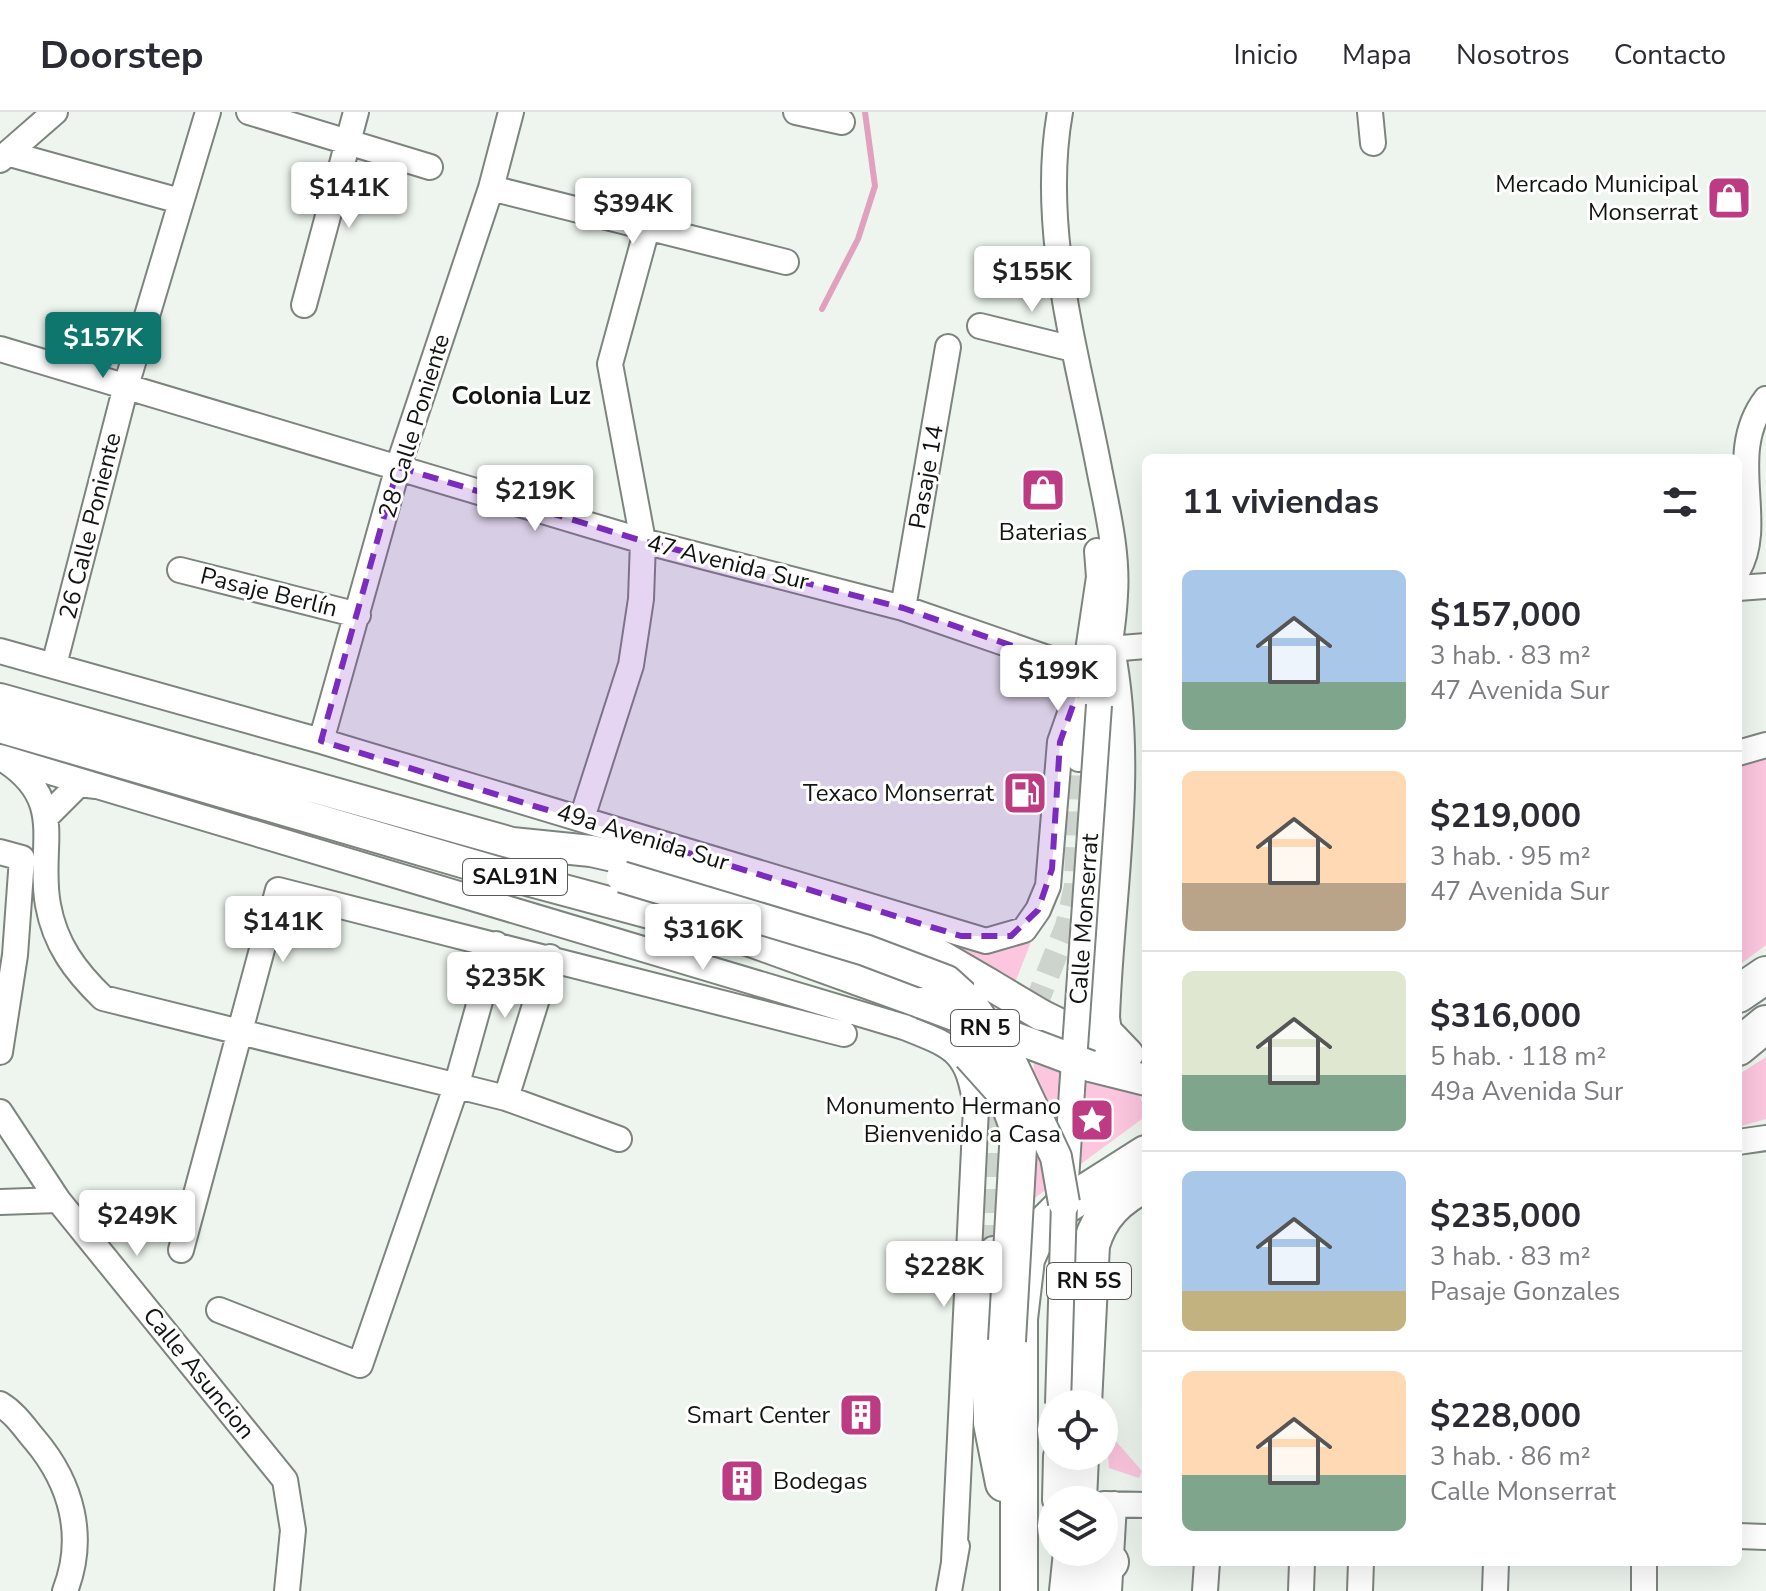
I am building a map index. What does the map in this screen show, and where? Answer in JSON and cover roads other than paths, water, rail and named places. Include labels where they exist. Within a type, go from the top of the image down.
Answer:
[{"type":"highway","points":[[1742,991],[1766,975]]},
{"type":"highway","points":[[1742,1044],[1766,1024]]},
{"type":"highway","points":[[961,1050],[1006,1093],[1019,1130],[1007,1341],[1008,1409],[1020,1467]]},
{"type":"highway","points":[[1019,1584],[1019,1319],[1023,1274],[1030,1245],[1039,1230],[1061,1208],[1142,1177]]},
{"type":"highway","name":"RN 5S","points":[[1084,1390],[1091,1245],[1096,1226],[1109,1208],[1142,1179]]},
{"type":"highway","points":[[992,1286],[992,1423],[1019,1584]]},
{"type":"highway","points":[[1068,1591],[1071,1566]]},
{"type":"highway","points":[[1081,1591],[1092,1574],[1110,1577]]},
{"type":"main road","points":[[1109,649],[1119,697],[1119,828],[1104,1018],[1106,1031],[1137,1056]]},
{"type":"main road","name":"49a Avenida Sur","points":[[0,699],[512,843],[591,851],[879,933],[929,949],[1086,1039],[1137,1056]]},
{"type":"main road","name":"SAL91N","points":[[0,727],[507,875],[739,937],[922,1003]]},
{"type":"main road","points":[[512,843],[865,950],[947,981],[970,1002],[1011,1062],[1056,1157],[1064,1203]]},
{"type":"main road","name":"RN 5","points":[[922,1003],[1048,1052],[1142,1079]]},
{"type":"main road","points":[[1742,1022],[1766,1005]]},
{"type":"street","points":[[5,157],[55,112]]},
{"type":"street","name":"26 Calle Poniente","points":[[54,665],[126,386],[208,112]]},
{"type":"street","points":[[249,112],[430,167]]},
{"type":"street","points":[[304,305],[356,112]]},
{"type":"street","name":"28 Calle Poniente","points":[[321,741],[398,467],[491,188],[511,112]]},
{"type":"street","points":[[796,112],[840,117]]},
{"type":"street","name":"Calle Monserrat","points":[[1058,1390],[1064,1203],[1099,705],[1116,593],[1110,525],[1073,349],[1055,204],[1055,158],[1060,112]]},
{"type":"street","points":[[1370,112],[1373,143]]},
{"type":"street","points":[[5,157],[180,201]]},
{"type":"street","points":[[491,188],[786,262]]},
{"type":"street","points":[[582,818],[631,665],[641,599],[643,541],[610,364],[648,225]]},
{"type":"street","points":[[980,326],[1073,349]]},
{"type":"street","name":"Pasaje 14","points":[[903,608],[948,347]]},
{"type":"street","name":"47 Avenida Sur","points":[[0,349],[643,541],[903,608],[1085,671]]},
{"type":"street","points":[[1742,562],[1751,534],[1747,440],[1752,423],[1766,399]]},
{"type":"street","name":"Calle Monserrat","points":[[1079,759],[1085,671],[1099,577],[1093,513],[1093,437]]},
{"type":"street","name":"Pasaje Berlín","points":[[180,570],[358,615]]},
{"type":"street","points":[[1742,588],[1766,586]]},
{"type":"street","points":[[1109,649],[1142,646]]},
{"type":"street","name":"49a Avenida Sur","points":[[0,651],[321,741],[582,818],[961,936],[986,941],[1024,930],[1032,921],[1048,886],[1060,742],[1085,671]]},
{"type":"street","points":[[1742,752],[1766,745]]},
{"type":"street","points":[[0,757],[904,1027],[961,1050],[976,1108],[954,1562]]},
{"type":"street","points":[[0,757],[40,794],[48,815],[47,903],[60,946],[85,980],[103,998],[506,1098],[619,1139]]},
{"type":"street","points":[[48,815],[79,784],[118,790]]},
{"type":"street","points":[[0,1052],[15,955],[11,855]]},
{"type":"street","points":[[181,1250],[278,890],[844,1034]]},
{"type":"street","points":[[219,1310],[360,1365],[456,1087],[496,944]]},
{"type":"street","points":[[506,1098],[550,957]]},
{"type":"street","name":"Calle Asuncion","points":[[0,1112],[58,1200],[285,1480],[293,1530],[287,1591]]},
{"type":"street","points":[[1742,1141],[1766,1138]]},
{"type":"street","points":[[0,1202],[58,1200]]},
{"type":"street","points":[[949,1591],[969,1479],[992,1286],[993,1249]]},
{"type":"street","points":[[0,1404],[24,1425],[51,1457],[72,1508],[75,1564],[65,1591]]},
{"type":"street","points":[[1118,1504],[1142,1505]]},
{"type":"street","points":[[1742,1536],[1766,1537]]},
{"type":"street","points":[[1054,1566],[1054,1591]]},
{"type":"street","points":[[1205,1591],[1207,1566]]},
{"type":"street","points":[[1301,1591],[1302,1566]]},
{"type":"street","points":[[1360,1591],[1361,1566]]},
{"type":"street","points":[[1495,1591],[1496,1566]]},
{"type":"street","points":[[1644,1566],[1644,1591]]},
{"type":"waterway","points":[[822,309],[858,239],[875,186],[865,112]]},
{"type":"tunnel","points":[[993,1249],[994,1110],[998,1071],[1002,1055],[1030,1019],[1067,926],[1076,886],[1079,759]]},
{"type":"place","name":"Mercado Municipal Monserrat","points":[[1729,198]]},
{"type":"place","name":"Baterias","points":[[1043,490]]},
{"type":"place","name":"Texaco Monserrat","points":[[1025,793]]},
{"type":"place","name":"Monumento Hermano Bienvenido a Casa","points":[[1092,1120]]},
{"type":"place","name":"Smart Center","points":[[861,1415]]},
{"type":"place","name":"Bodegas","points":[[742,1481]]},
{"type":"district","name":"Colonia Luz","points":[[521,395]]}]
